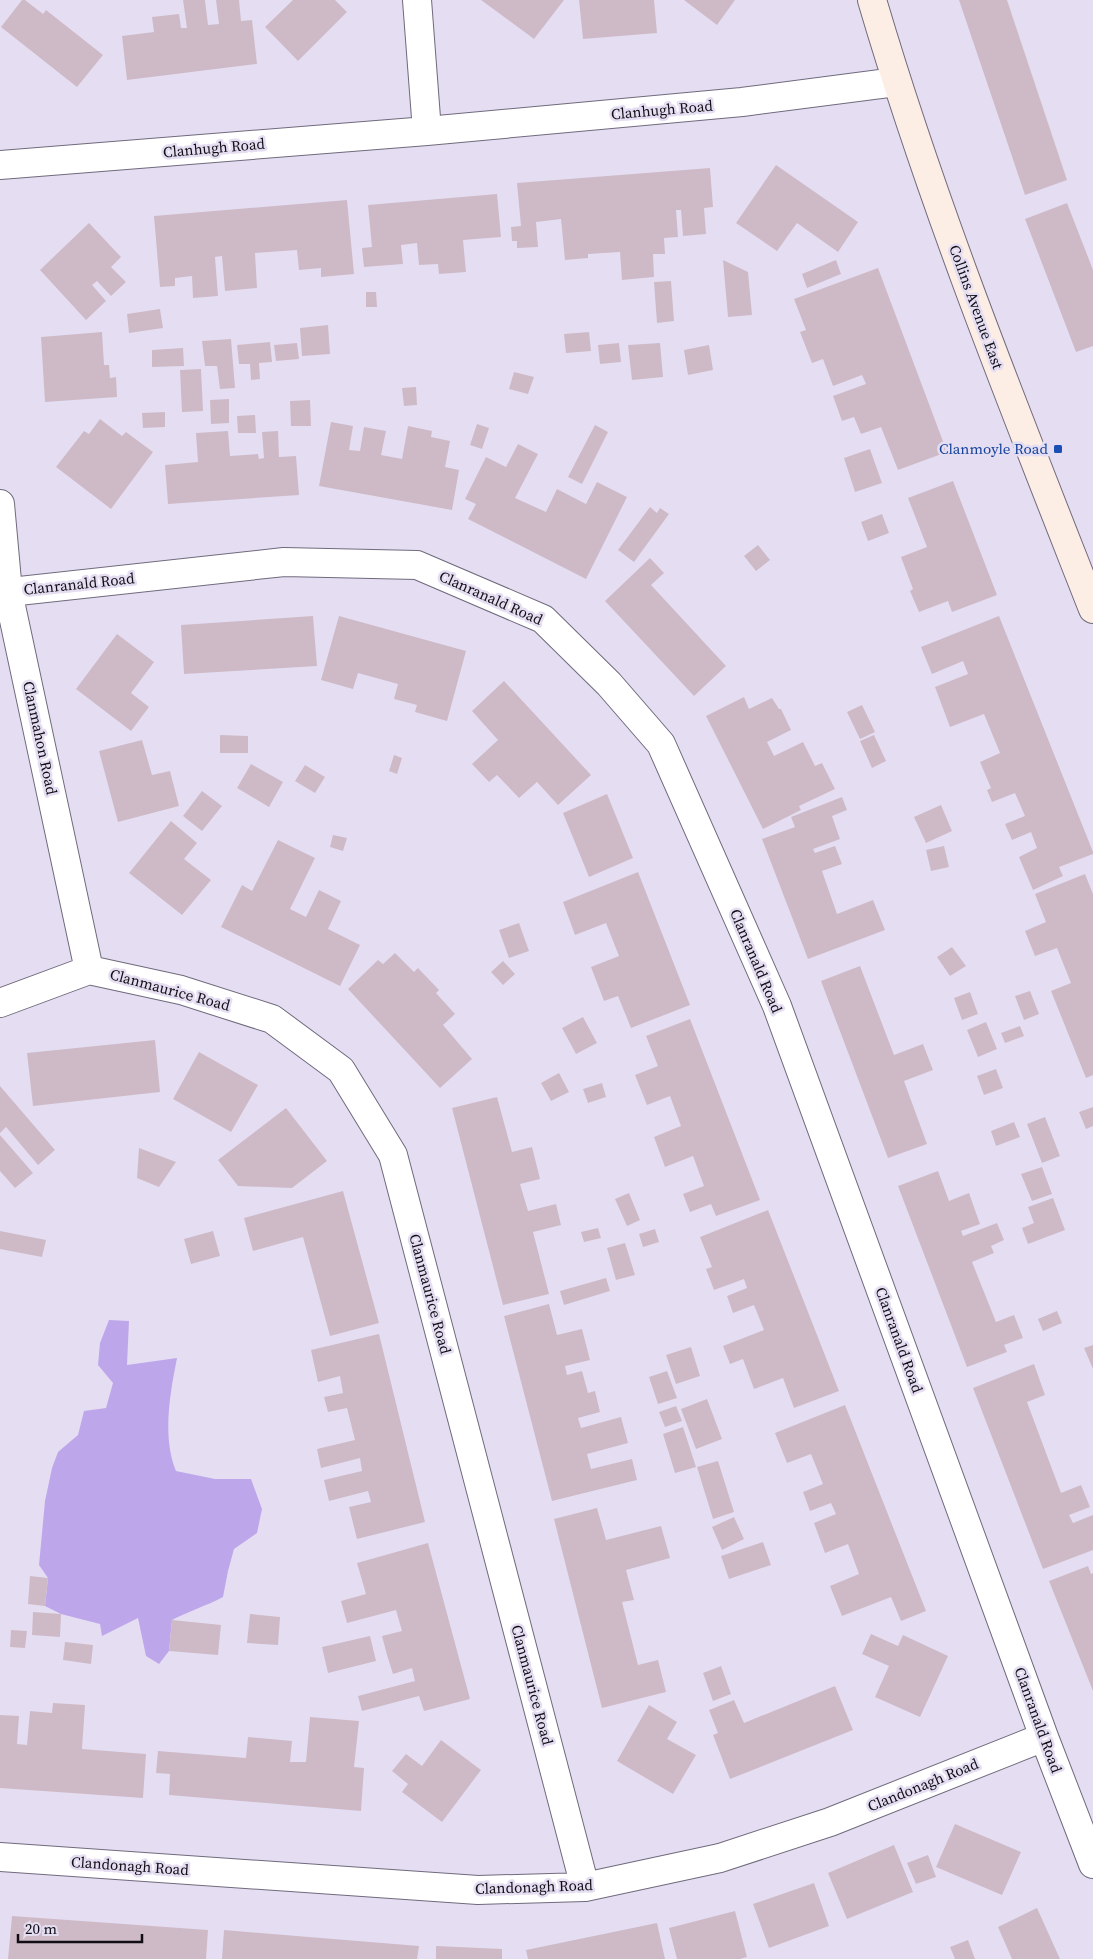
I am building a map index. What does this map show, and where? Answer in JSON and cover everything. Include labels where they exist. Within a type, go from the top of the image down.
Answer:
[{"type":"main road","name":"Collins Avenue East","points":[[872,0],[896,82],[976,312],[1093,609]]},
{"type":"street","points":[[417,0],[427,131]]},
{"type":"street","name":"Clanhugh Road","points":[[0,165],[427,131],[742,102],[896,82]]},
{"type":"street","name":"Clanmahon Road","points":[[0,504],[4,593],[89,970]]},
{"type":"street","name":"Clanranald Road","points":[[4,593],[284,562],[417,565],[543,619],[609,684],[661,744],[776,1006],[1044,1737],[1093,1864]]},
{"type":"street","name":"Clanmaurice Road","points":[[0,1003],[89,970],[181,990],[272,1019],[341,1070],[393,1155],[585,1887]]},
{"type":"street","name":"Clandonagh Road","points":[[0,1857],[478,1890],[585,1887],[720,1858],[821,1825],[1044,1737]]},
{"type":"shaded area","points":[[109,1320],[129,1321],[127,1365],[177,1358],[170,1401],[168,1430],[169,1444],[176,1471],[215,1479],[251,1479],[262,1509],[257,1533],[234,1549],[223,1597],[172,1620],[169,1651],[159,1664],[146,1656],[138,1618],[102,1636],[100,1624],[61,1614],[45,1606],[48,1578],[39,1565],[45,1501],[52,1468],[58,1452],[78,1435],[84,1411],[106,1408],[113,1383],[98,1365],[100,1343]]},
{"type":"building","points":[[22,0],[25,0],[43,14],[46,10],[103,55],[77,87],[1,27]]},
{"type":"building","points":[[183,0],[205,0],[208,25],[219,24],[216,0],[239,0],[241,21],[252,20],[257,64],[127,80],[122,36],[154,32],[152,17],[179,14],[181,28],[187,28]]},
{"type":"building","points":[[293,0],[335,0],[347,12],[298,61],[265,27]]},
{"type":"building","points":[[481,0],[564,0],[534,39]]},
{"type":"building","points":[[579,0],[654,0],[657,33],[583,39]]},
{"type":"building","points":[[684,0],[735,0],[717,25]]},
{"type":"building","points":[[959,0],[1007,0],[1067,180],[1025,195]]},
{"type":"building","points":[[776,165],[858,222],[838,252],[797,223],[777,251],[736,223]]},
{"type":"building","points":[[710,168],[713,207],[704,208],[706,234],[683,236],[681,210],[676,210],[678,237],[664,238],[665,254],[653,254],[654,277],[622,280],[620,252],[588,254],[588,258],[565,260],[561,219],[536,222],[538,247],[517,248],[517,241],[512,241],[511,227],[521,226],[517,183]]},
{"type":"building","points":[[497,194],[501,237],[463,240],[466,272],[439,274],[438,264],[419,265],[417,243],[401,245],[403,264],[364,267],[362,248],[372,247],[368,205]]},
{"type":"building","points":[[347,200],[354,274],[321,277],[321,268],[299,270],[297,250],[255,253],[257,288],[225,291],[222,256],[215,257],[218,296],[193,298],[192,276],[175,278],[175,286],[160,287],[154,216]]},
{"type":"building","points":[[1067,203],[1093,270],[1093,346],[1076,352],[1025,219]]},
{"type":"building","points":[[89,223],[121,257],[111,267],[126,282],[111,296],[97,281],[92,285],[106,301],[86,320],[40,270]]},
{"type":"building","points":[[723,260],[748,272],[752,315],[728,317]]},
{"type":"building","points":[[836,260],[841,274],[807,288],[802,274]]},
{"type":"building","points":[[878,268],[947,452],[898,470],[881,427],[861,434],[854,417],[842,421],[833,396],[866,384],[862,375],[833,386],[823,359],[812,363],[800,332],[806,330],[794,299]]},
{"type":"building","points":[[671,281],[674,321],[657,323],[654,282]]},
{"type":"building","points":[[366,292],[376,292],[377,307],[366,307]]},
{"type":"building","points":[[160,309],[163,328],[129,333],[127,314]]},
{"type":"building","points":[[328,325],[330,354],[302,356],[300,328]]},
{"type":"building","points":[[102,332],[104,365],[109,365],[110,378],[116,377],[117,397],[45,402],[41,337]]},
{"type":"building","points":[[589,332],[591,351],[566,353],[564,334]]},
{"type":"building","points":[[231,339],[235,388],[220,389],[217,366],[205,366],[202,341]]},
{"type":"building","points":[[270,342],[272,362],[259,363],[260,379],[251,380],[250,364],[239,364],[237,345]]},
{"type":"building","points":[[297,343],[299,359],[276,361],[274,345]]},
{"type":"building","points":[[619,343],[621,362],[600,364],[598,345]]},
{"type":"building","points":[[660,343],[663,377],[632,380],[628,345]]},
{"type":"building","points":[[709,345],[713,370],[688,375],[684,350]]},
{"type":"building","points":[[183,348],[184,366],[152,367],[152,350]]},
{"type":"building","points":[[201,369],[203,411],[182,412],[180,370]]},
{"type":"building","points":[[514,372],[534,377],[528,394],[509,389]]},
{"type":"building","points":[[416,387],[417,405],[404,406],[402,388]]},
{"type":"building","points":[[229,399],[229,423],[211,424],[210,400]]},
{"type":"building","points":[[310,400],[311,426],[291,426],[290,401]]},
{"type":"building","points":[[165,412],[165,427],[143,428],[142,413]]},
{"type":"building","points":[[255,415],[256,433],[238,433],[237,416]]},
{"type":"building","points":[[100,419],[122,436],[126,432],[153,452],[111,509],[56,467],[84,431],[89,434]]},
{"type":"building","points":[[331,422],[353,426],[349,450],[360,451],[364,427],[386,431],[381,455],[402,459],[408,426],[432,431],[431,437],[450,441],[445,467],[459,470],[452,510],[319,486]]},
{"type":"building","points":[[477,424],[489,428],[482,449],[470,445]]},
{"type":"building","points":[[595,425],[608,432],[582,484],[568,477]]},
{"type":"building","points":[[228,431],[230,456],[258,454],[259,459],[264,458],[262,432],[278,431],[279,457],[296,456],[299,495],[168,504],[165,465],[198,462],[196,433]]},
{"type":"building","points":[[518,444],[538,454],[515,498],[546,512],[557,489],[586,504],[597,482],[627,497],[586,579],[468,519],[476,504],[465,499],[486,457],[506,467]]},
{"type":"building","points":[[870,449],[882,483],[855,492],[844,458]]},
{"type":"building","points":[[953,481],[997,595],[952,612],[948,601],[919,612],[910,591],[913,589],[901,557],[927,547],[908,498]]},
{"type":"building","points":[[650,507],[657,513],[660,508],[669,514],[634,562],[618,550]]},
{"type":"building","points":[[882,514],[889,533],[868,541],[861,522]]},
{"type":"building","points":[[758,545],[770,560],[756,571],[744,556]]},
{"type":"building","points":[[650,558],[664,573],[651,585],[726,666],[694,696],[605,601]]},
{"type":"building","points":[[313,616],[317,666],[184,674],[181,625]]},
{"type":"building","points":[[339,616],[466,651],[447,721],[415,712],[417,705],[394,699],[398,684],[358,673],[353,689],[321,680]]},
{"type":"building","points":[[999,616],[1093,852],[1093,854],[1059,867],[1063,876],[1033,890],[1019,857],[1037,848],[1031,832],[1012,840],[1005,824],[1025,816],[1015,793],[992,802],[987,790],[991,788],[980,762],[1000,753],[984,714],[950,727],[935,687],[968,674],[963,661],[932,674],[921,647]]},
{"type":"building","points":[[117,634],[154,662],[131,693],[149,707],[131,731],[76,689]]},
{"type":"building","points":[[504,681],[591,775],[558,805],[537,782],[519,798],[497,775],[489,782],[472,764],[498,740],[472,711]]},
{"type":"building","points":[[744,697],[749,709],[772,698],[779,709],[781,709],[791,730],[767,742],[774,756],[803,742],[815,766],[822,763],[835,789],[799,806],[801,810],[763,829],[706,716]]},
{"type":"building","points":[[862,705],[875,732],[860,739],[847,712]]},
{"type":"building","points":[[220,735],[248,736],[248,753],[220,753]]},
{"type":"building","points":[[874,735],[886,761],[872,768],[860,741]]},
{"type":"building","points":[[142,740],[152,775],[170,771],[179,806],[118,822],[99,751]]},
{"type":"building","points":[[394,755],[402,758],[397,774],[389,771]]},
{"type":"building","points":[[251,764],[283,782],[269,807],[237,788]]},
{"type":"building","points":[[305,765],[325,777],[315,793],[295,781]]},
{"type":"building","points":[[202,791],[222,806],[202,831],[183,816]]},
{"type":"building","points":[[607,794],[633,858],[589,877],[563,813]]},
{"type":"building","points":[[842,797],[847,810],[832,816],[840,839],[813,849],[815,853],[835,846],[842,864],[822,871],[837,914],[873,900],[885,930],[808,959],[762,839],[795,827],[791,817]]},
{"type":"building","points":[[941,805],[952,831],[926,843],[914,817]]},
{"type":"building","points":[[171,821],[197,843],[184,859],[211,880],[182,915],[129,873]]},
{"type":"building","points":[[333,835],[347,838],[343,851],[330,847]]},
{"type":"building","points":[[278,840],[315,858],[290,909],[306,917],[319,890],[341,901],[328,929],[360,945],[340,986],[221,927],[242,885],[252,891]]},
{"type":"building","points":[[944,846],[949,867],[931,871],[926,850]]},
{"type":"building","points":[[638,872],[690,1005],[631,1028],[618,996],[604,1001],[591,967],[619,956],[606,923],[575,935],[563,902]]},
{"type":"building","points":[[1085,874],[1093,894],[1093,1075],[1086,1078],[1051,991],[1071,983],[1057,948],[1035,956],[1025,931],[1046,922],[1035,894]]},
{"type":"building","points":[[519,923],[529,951],[509,958],[499,930]]},
{"type":"building","points":[[952,947],[966,966],[950,976],[937,957]]},
{"type":"building","points":[[395,953],[414,972],[418,968],[439,990],[436,993],[455,1014],[443,1025],[472,1059],[440,1088],[348,989],[378,960],[383,964]]},
{"type":"building","points":[[503,961],[515,974],[503,985],[491,972]]},
{"type":"building","points":[[860,966],[894,1055],[923,1044],[933,1070],[904,1081],[927,1144],[888,1158],[821,981]]},
{"type":"building","points":[[1030,991],[1039,1014],[1024,1020],[1015,996]]},
{"type":"building","points":[[970,992],[978,1014],[962,1020],[954,998]]},
{"type":"building","points":[[583,1017],[597,1043],[576,1054],[562,1028]]},
{"type":"building","points":[[690,1019],[760,1200],[716,1216],[711,1204],[690,1212],[683,1194],[704,1186],[693,1156],[665,1167],[654,1137],[681,1126],[670,1096],[647,1105],[635,1075],[658,1066],[646,1036]]},
{"type":"building","points":[[986,1022],[997,1049],[978,1057],[967,1030]]},
{"type":"building","points":[[1020,1026],[1024,1036],[1005,1043],[1001,1033]]},
{"type":"building","points":[[155,1040],[160,1092],[33,1106],[27,1053]]},
{"type":"building","points":[[199,1052],[258,1085],[231,1132],[173,1099]]},
{"type":"building","points":[[996,1069],[1003,1088],[984,1095],[977,1076]]},
{"type":"building","points":[[559,1073],[569,1092],[551,1101],[541,1083]]},
{"type":"building","points":[[602,1083],[606,1097],[588,1103],[583,1089]]},
{"type":"building","points":[[0,1086],[55,1150],[38,1165],[6,1127],[0,1133]]},
{"type":"building","points":[[497,1097],[512,1152],[532,1147],[540,1179],[520,1184],[528,1211],[556,1204],[561,1225],[533,1232],[549,1294],[503,1305],[452,1108]]},
{"type":"building","points":[[1093,1107],[1093,1126],[1086,1129],[1079,1112]]},
{"type":"building","points":[[286,1108],[327,1161],[292,1188],[238,1186],[218,1160]]},
{"type":"building","points":[[1045,1117],[1060,1156],[1042,1163],[1027,1124]]},
{"type":"building","points":[[1014,1122],[1020,1137],[996,1146],[991,1131]]},
{"type":"building","points":[[0,1135],[33,1173],[15,1188],[0,1171]]},
{"type":"building","points":[[139,1148],[176,1162],[159,1187],[137,1178]]},
{"type":"building","points":[[1042,1167],[1052,1194],[1032,1201],[1021,1174]]},
{"type":"building","points":[[938,1171],[949,1201],[969,1193],[980,1224],[961,1231],[963,1236],[997,1223],[1004,1240],[991,1246],[994,1253],[972,1262],[996,1322],[1014,1315],[1023,1338],[1004,1345],[1007,1352],[967,1367],[898,1186]]},
{"type":"building","points":[[343,1191],[379,1323],[330,1336],[303,1237],[253,1251],[244,1218]]},
{"type":"building","points":[[629,1193],[640,1220],[627,1226],[615,1199]]},
{"type":"building","points":[[1053,1198],[1065,1230],[1028,1244],[1022,1228],[1034,1223],[1028,1207]]},
{"type":"building","points":[[768,1210],[839,1391],[794,1408],[783,1378],[754,1389],[743,1359],[730,1364],[723,1346],[764,1330],[754,1305],[733,1313],[727,1296],[747,1288],[744,1279],[714,1290],[706,1269],[712,1267],[700,1237]]},
{"type":"building","points":[[598,1228],[601,1238],[584,1242],[581,1232]]},
{"type":"building","points":[[655,1229],[659,1242],[643,1247],[639,1234]]},
{"type":"building","points":[[0,1231],[46,1240],[42,1257],[0,1249]]},
{"type":"building","points":[[213,1231],[220,1256],[191,1264],[184,1239]]},
{"type":"building","points":[[625,1243],[635,1275],[616,1280],[607,1248]]},
{"type":"building","points":[[606,1278],[610,1291],[564,1305],[560,1291]]},
{"type":"building","points":[[549,1304],[557,1335],[582,1329],[590,1360],[565,1366],[567,1375],[582,1371],[588,1393],[595,1391],[600,1412],[578,1418],[581,1428],[621,1417],[628,1443],[587,1454],[591,1469],[632,1459],[637,1480],[552,1501],[504,1316]]},
{"type":"building","points":[[1057,1311],[1062,1323],[1043,1331],[1038,1319]]},
{"type":"building","points":[[379,1334],[425,1522],[357,1539],[349,1507],[371,1502],[368,1491],[329,1501],[324,1480],[362,1471],[360,1458],[321,1468],[317,1449],[355,1440],[347,1408],[328,1412],[324,1397],[343,1393],[340,1376],[318,1382],[311,1350]]},
{"type":"building","points":[[1093,1345],[1093,1369],[1084,1348]]},
{"type":"building","points":[[691,1347],[700,1376],[676,1384],[666,1355]]},
{"type":"building","points":[[1034,1364],[1045,1395],[1027,1402],[1061,1493],[1081,1485],[1090,1507],[1069,1515],[1073,1523],[1093,1515],[1093,1550],[1043,1569],[973,1388]]},
{"type":"building","points":[[667,1371],[677,1398],[658,1404],[649,1377]]},
{"type":"building","points":[[707,1399],[722,1439],[696,1449],[681,1409]]},
{"type":"building","points":[[845,1405],[926,1611],[901,1621],[891,1597],[842,1616],[830,1586],[859,1574],[848,1544],[825,1553],[814,1523],[836,1514],[831,1503],[810,1511],[803,1492],[823,1484],[811,1454],[787,1463],[775,1433]]},
{"type":"building","points":[[676,1406],[682,1421],[665,1427],[659,1412]]},
{"type":"building","points":[[683,1427],[696,1467],[675,1473],[663,1434]]},
{"type":"building","points":[[718,1461],[734,1512],[713,1519],[697,1467]]},
{"type":"building","points":[[597,1508],[606,1540],[661,1526],[670,1558],[626,1570],[634,1600],[622,1602],[638,1665],[658,1660],[666,1692],[602,1708],[554,1519]]},
{"type":"building","points":[[734,1517],[744,1539],[722,1550],[712,1527]]},
{"type":"building","points":[[763,1542],[771,1565],[729,1579],[721,1556]]},
{"type":"building","points":[[428,1543],[470,1699],[424,1711],[419,1696],[362,1711],[358,1696],[415,1681],[412,1668],[393,1674],[387,1655],[382,1636],[402,1631],[396,1610],[347,1623],[341,1601],[366,1594],[357,1563]]},
{"type":"building","points":[[1088,1566],[1091,1574],[1093,1573],[1093,1691],[1049,1581]]},
{"type":"building","points":[[30,1576],[48,1578],[45,1606],[28,1604]]},
{"type":"building","points":[[33,1612],[61,1614],[60,1637],[32,1635]]},
{"type":"building","points":[[250,1614],[280,1617],[278,1645],[247,1643]]},
{"type":"building","points":[[172,1620],[221,1625],[218,1655],[169,1651]]},
{"type":"building","points":[[11,1630],[27,1631],[25,1648],[10,1647]]},
{"type":"building","points":[[871,1634],[898,1646],[903,1635],[948,1656],[920,1717],[875,1697],[889,1666],[862,1654]]},
{"type":"building","points":[[370,1636],[376,1661],[328,1673],[322,1647]]},
{"type":"building","points":[[65,1642],[93,1645],[91,1664],[63,1660]]},
{"type":"building","points":[[721,1666],[731,1694],[713,1701],[703,1673]]},
{"type":"building","points":[[835,1686],[853,1730],[730,1779],[713,1735],[718,1733],[709,1710],[734,1700],[744,1723]]},
{"type":"building","points":[[53,1703],[85,1705],[82,1749],[146,1754],[143,1798],[0,1788],[0,1715],[19,1716],[17,1744],[27,1745],[30,1711],[52,1713]]},
{"type":"building","points":[[649,1705],[677,1722],[667,1739],[696,1755],[673,1794],[617,1761]]},
{"type":"building","points":[[310,1717],[359,1721],[354,1767],[364,1768],[361,1811],[169,1795],[170,1774],[156,1773],[158,1751],[246,1758],[248,1737],[292,1741],[290,1762],[306,1762]]},
{"type":"building","points":[[441,1740],[481,1770],[442,1822],[402,1792],[408,1784],[392,1771],[406,1754],[422,1766]]},
{"type":"building","points":[[955,1824],[1021,1852],[1002,1895],[936,1867]]},
{"type":"building","points":[[894,1845],[913,1892],[847,1919],[828,1873]]},
{"type":"building","points":[[928,1855],[936,1877],[916,1884],[907,1863]]},
{"type":"building","points":[[814,1883],[829,1926],[769,1948],[753,1904]]},
{"type":"building","points":[[1037,1908],[1060,1959],[1012,1959],[998,1927]]},
{"type":"building","points":[[735,1911],[747,1957],[740,1959],[677,1959],[669,1928]]},
{"type":"building","points":[[12,1916],[208,1930],[206,1959],[8,1959]]},
{"type":"building","points":[[657,1923],[665,1959],[528,1959],[526,1950]]},
{"type":"building","points":[[224,1930],[419,1946],[417,1959],[222,1959]]},
{"type":"building","points":[[968,1940],[975,1959],[955,1959],[950,1947]]},
{"type":"building","points":[[436,1946],[502,1949],[502,1959],[436,1959]]},
{"type":"place","name":"Clanmoyle Road","points":[[1058,449]]}]
